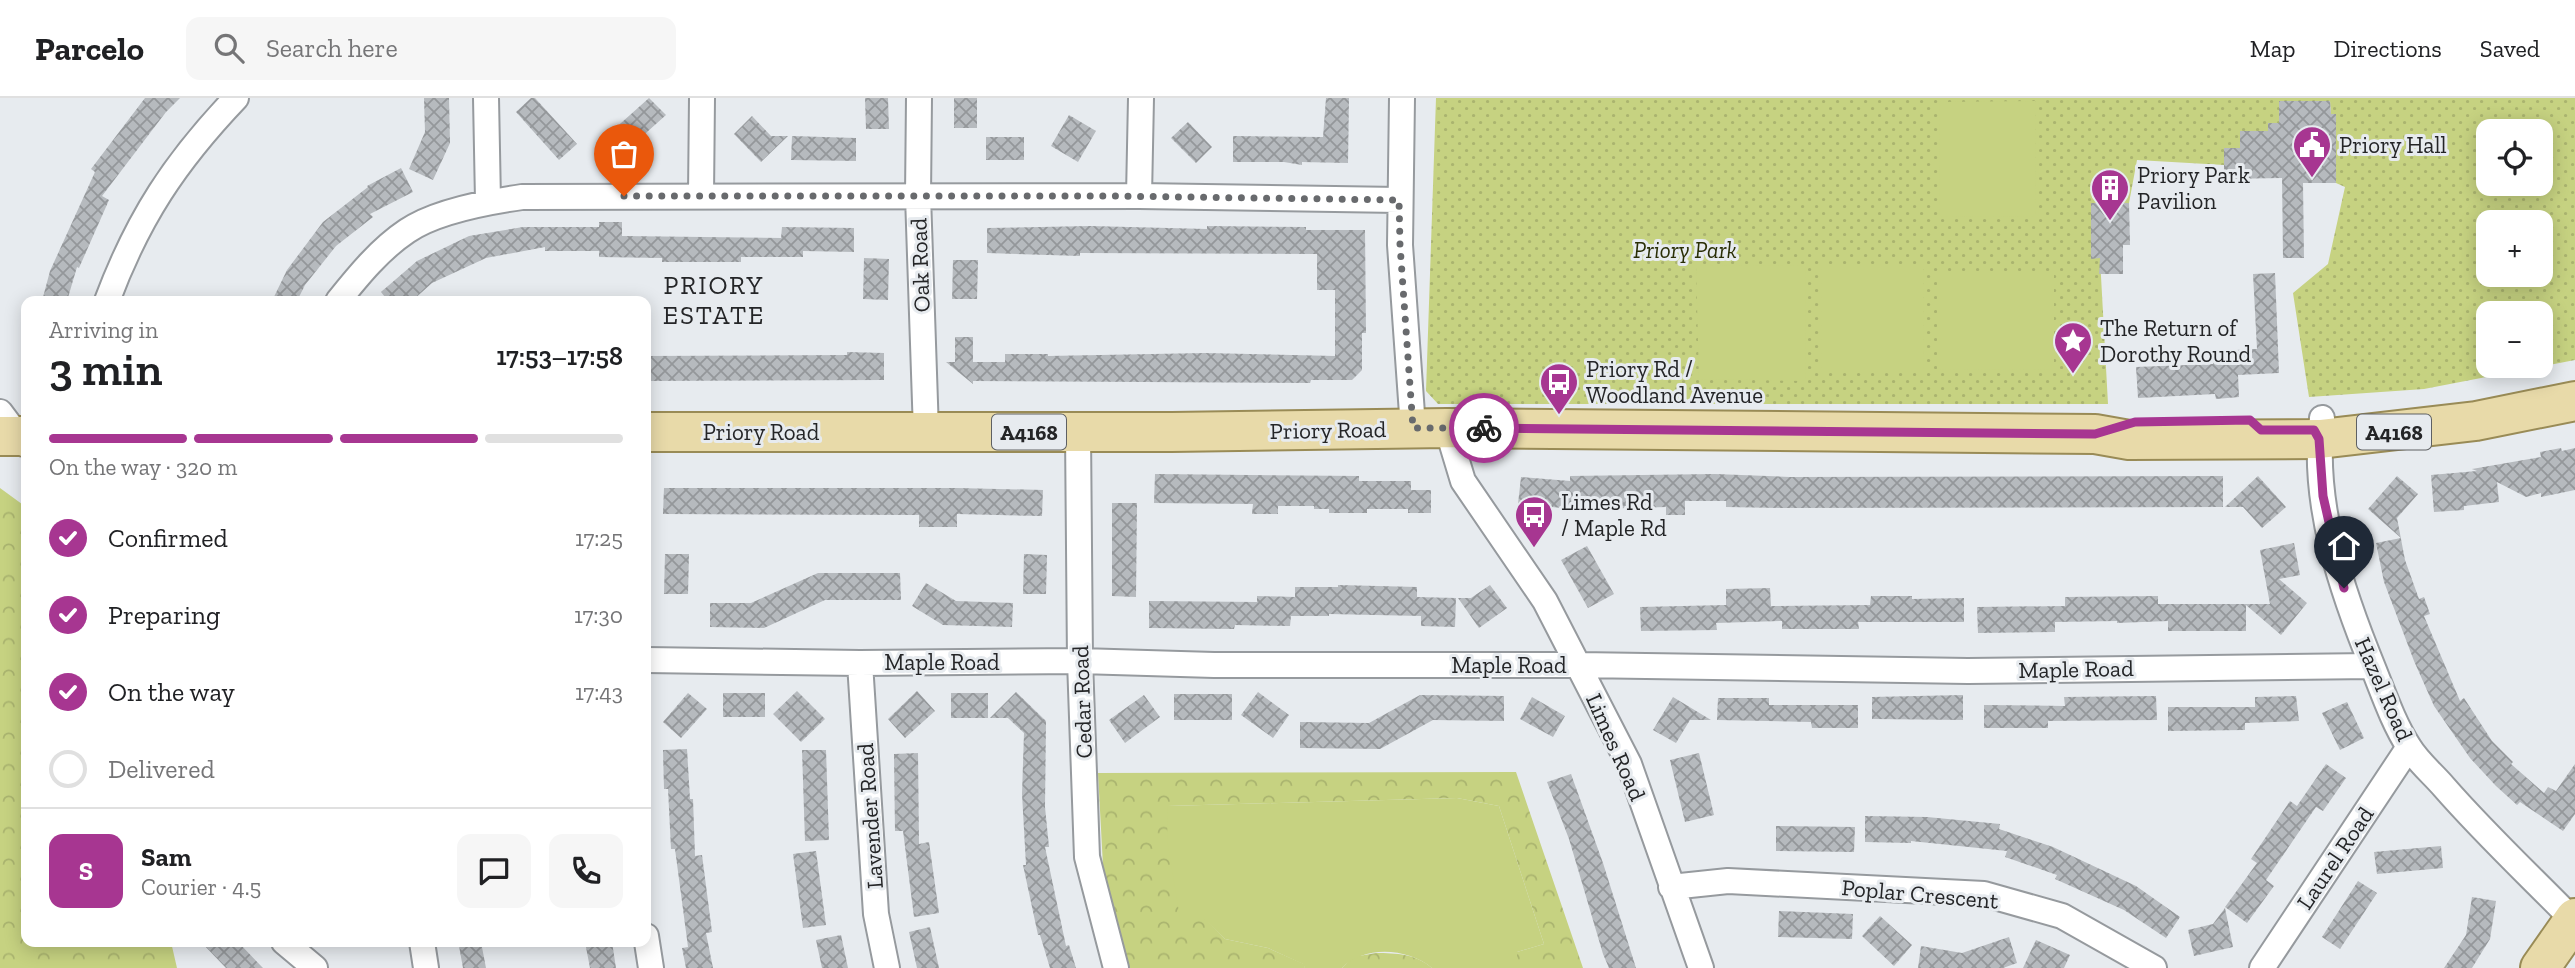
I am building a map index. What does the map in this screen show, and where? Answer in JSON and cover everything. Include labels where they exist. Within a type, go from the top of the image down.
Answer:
[{"type":"main road","name":"Priory Road","points":[[2095,434],[2135,422],[2250,420],[2321,429],[2493,398],[2575,379]]},
{"type":"main road","name":"Priory Road","points":[[651,432],[1277,431],[1430,428],[2095,434],[2129,440],[2476,421],[2575,401]]},
{"type":"main road","points":[[2540,968],[2574,919]]},
{"type":"street","points":[[109,296],[123,258],[145,215],[197,138],[236,98]]},
{"type":"street","points":[[486,98],[488,201]]},
{"type":"street","points":[[701,195],[702,98]]},
{"type":"street","name":"Oak Road","points":[[919,98],[918,196],[926,432]]},
{"type":"street","points":[[1139,196],[1141,98]]},
{"type":"street","name":"Limes Road","points":[[1402,98],[1400,245],[1430,428],[1462,481],[1545,601],[1629,764],[1701,968]]},
{"type":"street","points":[[342,296],[364,270],[408,230],[488,201],[522,197],[1139,196],[1399,200]]},
{"type":"street","name":"Hazel Road","points":[[2321,429],[2323,496],[2336,562],[2351,614],[2409,747],[2484,832],[2574,919]]},
{"type":"street","name":"Cedar Road","points":[[1078,432],[1080,661],[1087,857],[1116,968]]},
{"type":"street","name":"Maple Road","points":[[651,660],[1579,665],[1968,671],[2372,666]]},
{"type":"street","name":"Lavender Road","points":[[860,663],[876,914],[887,968]]},
{"type":"street","name":"Laurel Road","points":[[2262,968],[2409,747]]},
{"type":"street","name":"Poplar Crescent","points":[[1671,887],[1728,881],[1984,894],[2062,916],[2154,968]]},
{"type":"street","points":[[290,947],[315,968]]},
{"type":"street","points":[[423,947],[426,968]]},
{"type":"street","points":[[648,947],[651,968]]},
{"type":"green space","name":"Priory Park","points":[[1436,98],[2575,98],[2575,360],[2553,364],[2553,301],[2476,301],[2476,378],[2481,378],[2424,389],[2309,397],[2293,293],[2328,264],[2345,187],[2336,183],[2336,115],[2331,114],[2330,101],[2279,101],[2279,123],[2268,131],[2240,131],[2240,148],[2224,165],[2137,160],[2129,203],[2091,204],[2091,258],[2100,258],[2108,404],[1438,404],[1426,391]]},
{"type":"green space","points":[[2035,101],[2036,216],[1940,217],[1939,102]]},
{"type":"green space","points":[[1805,265],[1806,381],[1699,379],[1696,266]]},
{"type":"green space","points":[[1822,268],[1923,268],[1924,373],[1822,373]]},
{"type":"green space","points":[[1937,273],[2054,273],[2054,370],[1937,369]]},
{"type":"green space","points":[[0,488],[21,503],[21,947],[172,947],[177,968],[0,968]]},
{"type":"green space","points":[[1516,772],[1583,968],[1517,968],[1517,952],[1544,944],[1499,806],[1457,798],[1168,806],[1203,917],[1225,939],[1268,948],[1304,964],[1305,968],[1126,968],[1103,866],[1098,773]]},
{"type":"green space","points":[[1457,798],[1499,806],[1544,944],[1517,952],[1517,968],[1432,968],[1411,956],[1386,952],[1362,955],[1342,968],[1305,968],[1303,964],[1268,948],[1225,939],[1203,918],[1180,918],[1167,840],[1168,806]]},
{"type":"green space","points":[[1376,953],[1413,957],[1432,968],[1342,968],[1353,957]]},
{"type":"building","points":[[145,98],[180,98],[166,112],[102,196],[109,200],[79,268],[77,267],[68,296],[43,296],[50,271],[95,172],[91,169]]},
{"type":"building","points":[[424,98],[449,98],[450,143],[433,180],[409,169],[425,132]]},
{"type":"building","points":[[531,98],[535,98],[577,144],[559,160],[516,112]]},
{"type":"building","points":[[649,98],[666,115],[618,158],[602,140]]},
{"type":"building","points":[[865,98],[888,98],[889,129],[866,129]]},
{"type":"building","points":[[954,98],[977,98],[977,128],[954,128]]},
{"type":"building","points":[[1326,98],[1349,98],[1348,163],[1302,162],[1302,165],[1284,162],[1233,162],[1233,136],[1323,137]]},
{"type":"building","name":"Priory Hall","points":[[2279,101],[2330,101],[2331,114],[2336,114],[2336,183],[2303,183],[2304,258],[2283,258],[2282,178],[2224,179],[2224,148],[2240,148],[2240,131],[2268,131],[2268,123],[2279,123]]},
{"type":"building","points":[[1069,115],[1096,131],[1078,162],[1051,146]]},
{"type":"building","points":[[752,116],[771,136],[788,136],[761,162],[734,134]]},
{"type":"building","points":[[1188,122],[1212,147],[1196,163],[1171,138]]},
{"type":"building","points":[[792,136],[856,138],[856,161],[791,160]]},
{"type":"building","points":[[986,137],[1024,137],[1024,160],[986,160]]},
{"type":"building","points":[[401,168],[413,192],[370,214],[373,217],[336,246],[300,296],[274,296],[287,270],[323,222],[367,186]]},
{"type":"building","name":"Priory Park Pavilion","points":[[2091,203],[2129,203],[2130,245],[2123,245],[2123,274],[2099,274],[2100,258],[2091,259]]},
{"type":"building","points":[[599,222],[622,222],[622,236],[781,238],[782,227],[854,228],[854,252],[803,251],[803,257],[741,257],[741,262],[662,262],[662,258],[599,257],[599,251],[545,251],[545,247],[486,258],[432,283],[418,296],[384,296],[381,292],[417,261],[469,236],[523,227],[599,227]]},
{"type":"building","points":[[1090,226],[1207,229],[1207,226],[1306,227],[1306,230],[1365,230],[1366,333],[1362,333],[1362,370],[1352,380],[1311,380],[1310,383],[973,381],[973,384],[946,362],[955,362],[955,337],[973,337],[973,362],[1005,362],[1005,354],[1048,356],[1205,353],[1335,356],[1335,290],[1317,290],[1317,254],[1080,253],[1080,256],[987,253],[987,228]]},
{"type":"building","points":[[864,258],[889,259],[888,300],[863,299]]},
{"type":"building","points":[[953,260],[978,260],[977,299],[952,299]]},
{"type":"building","points":[[2275,273],[2279,373],[2238,375],[2239,397],[2216,399],[2215,394],[2138,398],[2136,367],[2213,364],[2213,351],[2257,349],[2253,274]]},
{"type":"building","points":[[847,352],[884,353],[884,380],[651,381],[651,356],[847,355]]},
{"type":"building","points":[[2561,448],[2562,451],[2575,448],[2575,490],[2541,497],[2541,493],[2526,497],[2497,482],[2499,502],[2464,506],[2464,510],[2434,512],[2431,475],[2477,471],[2472,469],[2541,457],[2540,452]]},
{"type":"building","points":[[1155,474],[1359,476],[1359,481],[1411,481],[1411,490],[1431,490],[1431,513],[1408,513],[1408,509],[1367,509],[1367,513],[1329,513],[1329,509],[1314,509],[1314,506],[1278,506],[1278,514],[1252,514],[1253,504],[1154,503]]},
{"type":"building","points":[[1715,474],[1790,477],[2223,476],[2223,507],[1784,508],[1726,507],[1726,501],[1685,501],[1685,515],[1666,515],[1666,507],[1595,511],[1518,504],[1521,477],[1570,481],[1570,476]]},
{"type":"building","points":[[2258,476],[2286,507],[2262,528],[2243,507],[2225,507]]},
{"type":"building","points":[[2397,476],[2418,494],[2397,518],[2401,538],[2368,509]]},
{"type":"building","points":[[664,488],[1043,490],[1042,516],[957,514],[957,527],[919,527],[919,515],[663,514]]},
{"type":"building","points":[[1112,503],[1137,503],[1136,597],[1112,596]]},
{"type":"building","points":[[2401,538],[2405,560],[2419,599],[2424,597],[2430,614],[2424,616],[2460,701],[2464,698],[2492,741],[2513,762],[2511,764],[2544,793],[2548,787],[2556,791],[2575,764],[2575,814],[2563,831],[2520,802],[2517,805],[2496,786],[2470,758],[2434,706],[2384,582],[2376,543]]},
{"type":"building","points":[[2294,543],[2300,575],[2279,579],[2307,603],[2281,635],[2246,605],[2246,631],[2168,631],[2168,621],[2117,621],[2055,622],[2055,632],[1978,633],[1977,607],[2065,606],[2065,597],[2158,596],[2158,604],[2270,604],[2260,550]]},
{"type":"building","points":[[1587,546],[1614,594],[1588,608],[1561,560]]},
{"type":"building","points":[[665,554],[689,554],[688,594],[664,594]]},
{"type":"building","points":[[1024,554],[1047,555],[1046,594],[1023,594]]},
{"type":"building","points":[[818,573],[900,573],[901,600],[825,600],[764,628],[710,627],[710,603],[751,603]]},
{"type":"building","points":[[926,583],[956,601],[1013,603],[1012,627],[943,625],[912,606]]},
{"type":"building","points":[[1490,585],[1507,608],[1479,628],[1458,598],[1471,598]]},
{"type":"building","points":[[1295,587],[1417,587],[1417,597],[1456,598],[1455,627],[1421,626],[1421,616],[1329,614],[1291,616],[1290,626],[1235,625],[1234,629],[1149,628],[1149,601],[1257,602],[1257,596],[1295,597]]},
{"type":"building","points":[[1770,588],[1771,606],[1870,605],[1871,596],[1912,596],[1912,599],[1964,598],[1964,622],[1858,622],[1859,629],[1782,629],[1782,621],[1716,623],[1717,630],[1641,631],[1640,607],[1726,605],[1726,589]]},
{"type":"building","points":[[797,691],[825,719],[801,742],[773,714]]},
{"type":"building","points":[[917,691],[935,711],[905,738],[888,719]]},
{"type":"building","points":[[1016,692],[1046,721],[1045,807],[1049,847],[1045,847],[1066,946],[1069,945],[1076,968],[1050,968],[1038,935],[1023,865],[1026,865],[1022,794],[1024,733],[1008,718],[990,718]]},
{"type":"building","points":[[1258,692],[1289,715],[1273,738],[1241,715]]},
{"type":"building","points":[[688,693],[707,709],[681,738],[663,722]]},
{"type":"building","points":[[723,693],[765,693],[765,717],[723,717]]},
{"type":"building","points":[[951,693],[988,693],[988,718],[951,718]]},
{"type":"building","points":[[1174,694],[1232,694],[1232,720],[1174,720]]},
{"type":"building","points":[[1144,695],[1160,717],[1125,743],[1109,720]]},
{"type":"building","points":[[1420,695],[1504,696],[1504,721],[1433,720],[1380,749],[1300,748],[1300,722],[1369,723]]},
{"type":"building","points":[[1963,695],[1963,720],[1872,719],[1872,697]]},
{"type":"building","points":[[2156,696],[2157,720],[2048,721],[2048,728],[1984,728],[1984,705],[2065,706],[2064,697]]},
{"type":"building","points":[[2296,696],[2299,721],[2245,723],[2245,730],[2168,731],[2168,707],[2255,707],[2255,697]]},
{"type":"building","points":[[1532,697],[1565,716],[1553,737],[1520,719]]},
{"type":"building","points":[[1673,697],[1711,720],[1690,720],[1676,743],[1653,730]]},
{"type":"building","points":[[1718,698],[1769,698],[1769,705],[1858,705],[1858,728],[1812,728],[1811,722],[1717,720]]},
{"type":"building","points":[[2347,702],[2364,738],[2340,750],[2322,713]]},
{"type":"building","points":[[687,749],[690,799],[693,799],[695,856],[702,855],[712,932],[706,933],[713,968],[686,968],[682,948],[688,947],[675,849],[671,849],[668,789],[664,789],[663,750]]},
{"type":"building","points":[[802,750],[826,750],[829,840],[805,841]]},
{"type":"building","points":[[918,753],[919,844],[929,842],[939,913],[914,917],[903,831],[895,831],[894,754]]},
{"type":"building","points":[[1699,753],[1714,815],[1685,822],[1670,760]]},
{"type":"building","points":[[2326,764],[2346,778],[2323,811],[2316,807],[2266,880],[2274,886],[2247,923],[2225,907],[2257,863],[2251,859],[2290,801],[2297,806]]},
{"type":"building","points":[[1571,774],[1636,968],[1609,968],[1603,954],[1569,839],[1547,782]]},
{"type":"building","points":[[1865,816],[1927,817],[2000,824],[1999,829],[2053,847],[2136,886],[2180,917],[2166,938],[2124,910],[2055,879],[2057,875],[2005,857],[2007,851],[1911,841],[1865,842]]},
{"type":"building","points":[[1776,826],[1855,827],[1854,852],[1776,851]]},
{"type":"building","points":[[2441,846],[2443,868],[2377,874],[2374,852]]},
{"type":"building","points":[[816,851],[826,925],[803,928],[793,854]]},
{"type":"building","points":[[2358,881],[2377,893],[2340,949],[2322,937]]},
{"type":"building","points":[[2472,897],[2496,901],[2490,939],[2472,968],[2444,968],[2466,935]]},
{"type":"building","points":[[2225,908],[2233,947],[2194,956],[2188,930],[2213,924]]},
{"type":"building","points":[[1779,911],[1853,914],[1852,939],[1778,937]]},
{"type":"building","points":[[1880,916],[1912,945],[1894,966],[1862,936]]},
{"type":"building","points":[[930,927],[939,968],[917,968],[909,932]]},
{"type":"building","points":[[841,935],[848,968],[822,968],[816,940]]},
{"type":"building","points":[[2009,937],[2017,963],[2003,968],[1918,968],[1921,946],[1962,953]]},
{"type":"building","points":[[2036,940],[2070,955],[2064,968],[2023,968]]},
{"type":"building","points":[[206,947],[243,947],[263,968],[226,968]]},
{"type":"building","points":[[459,947],[482,947],[486,968],[463,968]]},
{"type":"building","points":[[586,947],[613,947],[616,968],[590,968]]},
{"type":"way so far","points":[[624,196],[1111,196],[1399,200],[1413,428],[1484,428]]},
{"type":"place","name":"Priory Hall","points":[[2312,179]]},
{"type":"place","name":"Priory Park Pavilion","points":[[2110,222]]},
{"type":"place","name":"The Return of Dorothy Round","points":[[2073,375]]},
{"type":"place","name":"Priory Rd / Woodland Avenue","points":[[1559,416]]},
{"type":"place","name":"Limes Rd / Maple Rd","points":[[1534,549]]},
{"type":"district","name":"PRIORY ESTATE","points":[[714,300]]},
{"type":"route","points":[[1484,428],[2095,434],[2135,422],[2250,420],[2261,430],[2314,430],[2319,439],[2323,496],[2344,588]]}]
